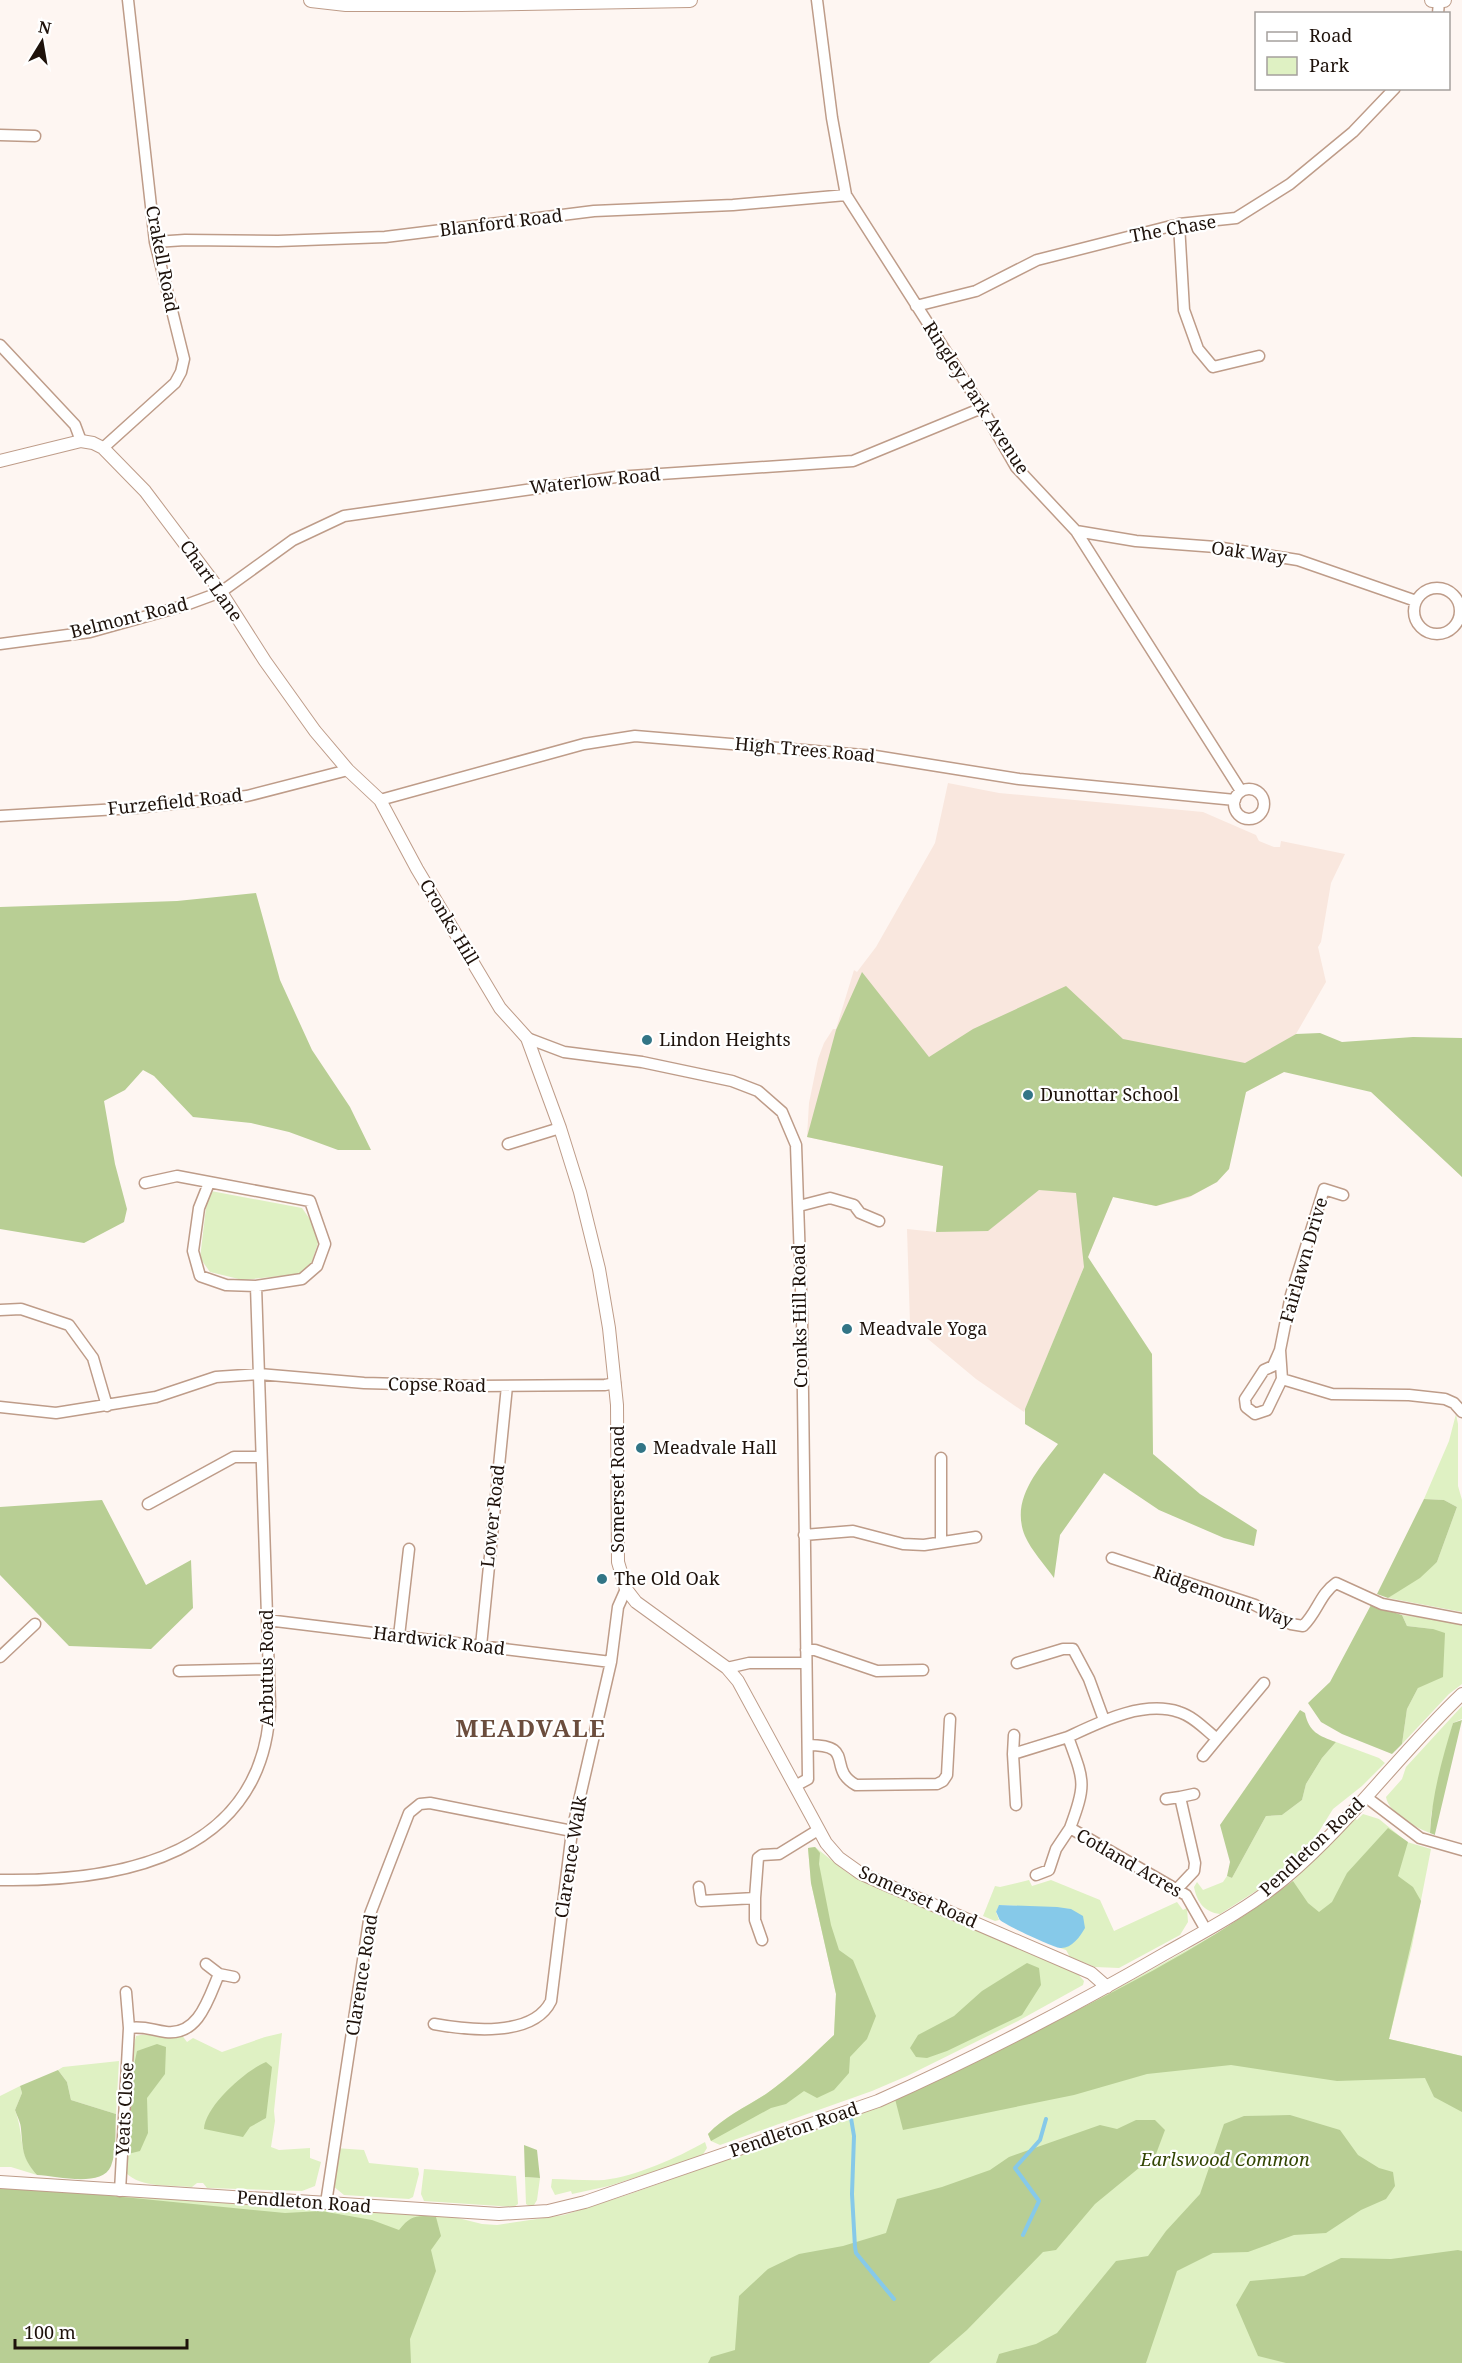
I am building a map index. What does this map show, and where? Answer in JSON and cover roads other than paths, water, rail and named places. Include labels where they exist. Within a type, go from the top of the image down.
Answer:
[{"type":"main road","points":[[311,0],[346,4],[690,0]]},
{"type":"street","name":"Crakell Road","points":[[103,448],[175,383],[184,359],[155,242],[128,0]]},
{"type":"street","name":"Ringley Park Avenue","points":[[817,0],[832,118],[846,195],[982,408],[1016,467],[1076,531],[1238,796]]},
{"type":"street","name":"The Chase","points":[[916,306],[976,291],[1037,260],[1179,224],[1236,218],[1290,184],[1353,132],[1393,90]]},
{"type":"street","points":[[0,135],[35,136]]},
{"type":"street","name":"Blanford Road","points":[[155,242],[385,237],[594,210],[733,205],[846,195]]},
{"type":"street","points":[[1179,224],[1184,310],[1198,349],[1213,367],[1259,356]]},
{"type":"street","points":[[0,345],[75,425],[81,441],[0,460]]},
{"type":"street","name":"Waterlow Road","points":[[220,592],[293,540],[344,516],[616,477],[853,461],[982,408]]},
{"type":"street","name":"Chart Lane","points":[[81,441],[103,448],[145,491],[220,592],[315,731],[348,770],[380,800]]},
{"type":"street","name":"Oak Way","points":[[1076,531],[1136,541],[1216,547],[1299,560],[1416,601]]},
{"type":"street","points":[[1445,589],[1460,603],[1459,619],[1449,631],[1442,634],[1427,632],[1417,622],[1414,608],[1416,601],[1427,590],[1445,589]]},
{"type":"street","name":"Belmont Road","points":[[0,644],[90,632],[144,618],[220,592]]},
{"type":"street","name":"High Trees Road","points":[[380,800],[584,744],[635,736],[875,756],[957,771],[1018,778],[1238,796]]},
{"type":"street","name":"Furzefield Road","points":[[0,816],[135,808],[247,796],[348,770]]},
{"type":"street","name":"Cronks Hill","points":[[380,800],[417,869],[500,1008],[527,1038]]},
{"type":"street","name":"Somerset Road","points":[[527,1038],[560,1128],[580,1192],[599,1269],[615,1383],[618,1562],[626,1589],[636,1602],[727,1668],[738,1681],[818,1830],[839,1858],[860,1873],[1091,1973],[1107,1987]]},
{"type":"street","name":"Cronks Hill Road","points":[[527,1038],[564,1052],[642,1062],[732,1082],[758,1091],[782,1112],[796,1145],[800,1206],[798,1245],[802,1319],[808,1779],[795,1786]]},
{"type":"street","points":[[508,1144],[560,1128]]},
{"type":"street","points":[[145,1183],[177,1176],[310,1201],[325,1244],[317,1266],[302,1279],[256,1286],[226,1285],[200,1276],[193,1251],[199,1208],[209,1183]]},
{"type":"street","name":"Fairlawn Drive","points":[[1280,1350],[1282,1379],[1267,1410],[1255,1414],[1246,1407],[1245,1399],[1264,1371],[1273,1366],[1280,1350],[1291,1295],[1320,1187],[1343,1195]]},
{"type":"street","points":[[800,1206],[830,1198],[854,1205],[860,1213],[879,1221]]},
{"type":"street","name":"Arbutus Road","points":[[0,1880],[58,1878],[101,1873],[164,1858],[206,1835],[224,1819],[240,1800],[260,1764],[269,1723],[269,1670],[256,1286]]},
{"type":"street","points":[[0,1310],[21,1309],[69,1325],[93,1358],[107,1406]]},
{"type":"street","name":"Copse Road","points":[[0,1407],[56,1413],[156,1397],[216,1377],[259,1374],[364,1383],[507,1386],[615,1383]]},
{"type":"street","points":[[1282,1379],[1332,1394],[1409,1395],[1445,1399],[1454,1403],[1462,1412]]},
{"type":"street","name":"Lower Road","points":[[481,1646],[507,1386]]},
{"type":"street","points":[[148,1503],[234,1458],[261,1457]]},
{"type":"street","points":[[941,1458],[941,1542]]},
{"type":"street","points":[[804,1535],[853,1531],[903,1544],[924,1545],[976,1538]]},
{"type":"street","points":[[399,1636],[409,1549]]},
{"type":"street","name":"Ridgemount Way","points":[[1112,1558],[1255,1605],[1291,1624],[1303,1626],[1313,1616],[1326,1590],[1336,1583],[1382,1604],[1462,1619]]},
{"type":"street","name":"Clarence Walk","points":[[434,2024],[461,2029],[520,2025],[534,2020],[548,2007],[553,1995],[572,1832],[611,1662],[618,1607],[626,1589]]},
{"type":"street","name":"Hardwick Road","points":[[267,1620],[611,1662]]},
{"type":"street","points":[[0,1657],[34,1624]]},
{"type":"street","points":[[1017,1663],[1063,1649],[1073,1649],[1089,1679],[1104,1720]]},
{"type":"street","points":[[806,1650],[815,1650],[876,1671],[923,1670]]},
{"type":"street","points":[[727,1668],[749,1663],[806,1663]]},
{"type":"street","points":[[179,1671],[269,1670]]},
{"type":"street","points":[[1203,1756],[1264,1683]]},
{"type":"street","name":"Pendleton Road","points":[[0,2182],[499,2214],[548,2211],[577,2204],[878,2101],[1107,1987],[1206,1930],[1252,1903],[1286,1877],[1366,1797],[1462,1694]]},
{"type":"street","points":[[1013,1754],[1068,1737],[1104,1720],[1144,1710],[1181,1712],[1217,1739]]},
{"type":"street","points":[[808,1745],[825,1745],[832,1748],[837,1754],[844,1774],[856,1785],[937,1784],[947,1775],[950,1719]]},
{"type":"street","points":[[1014,1735],[1016,1805]]},
{"type":"street","name":"Cotland Acres","points":[[1036,1875],[1049,1870],[1056,1849],[1070,1828],[1081,1799],[1082,1775],[1068,1737]]},
{"type":"street","points":[[1166,1799],[1194,1794]]},
{"type":"street","points":[[1178,1889],[1194,1871],[1195,1863],[1180,1797]]},
{"type":"street","points":[[1366,1797],[1420,1838],[1462,1850]]},
{"type":"street","name":"Clarence Road","points":[[326,2203],[370,1914],[409,1813],[420,1804],[430,1803],[572,1832]]},
{"type":"street","name":"Cotland Acres","points":[[1070,1828],[1178,1889],[1192,1903],[1206,1930]]},
{"type":"street","points":[[762,1940],[755,1920],[758,1858],[762,1855],[779,1854],[818,1830]]},
{"type":"street","points":[[699,1887],[700,1901],[755,1898]]},
{"type":"street","points":[[206,1964],[219,1974],[234,1977]]},
{"type":"street","points":[[129,2028],[146,2026],[167,2032],[185,2029],[200,2016],[219,1974]]},
{"type":"street","name":"Yeats Close","points":[[120,2191],[129,2028],[126,1992]]},
{"type":"water","points":[[999,1905],[1071,1909],[1083,1916],[1085,1928],[1078,1939],[1060,1948],[1029,1936],[1000,1920],[996,1912]]},
{"type":"waterway","points":[[851,2118],[854,2136],[852,2194],[856,2253],[894,2299]]},
{"type":"waterway","points":[[1023,2235],[1039,2201],[1015,2168],[1040,2140],[1046,2119]]},
{"type":"place","name":"Lindon Heights","points":[[647,1040]]},
{"type":"place","name":"Dunottar School","points":[[1028,1095]]},
{"type":"place","name":"Meadvale Yoga","points":[[847,1329]]},
{"type":"place","name":"Meadvale Hall","points":[[641,1448]]},
{"type":"place","name":"The Old Oak","points":[[602,1579]]},
{"type":"district","name":"MEADVALE","points":[[531,1729]]},
{"type":"park label","name":"Earlswood Common","points":[[1225,2160]]}]
